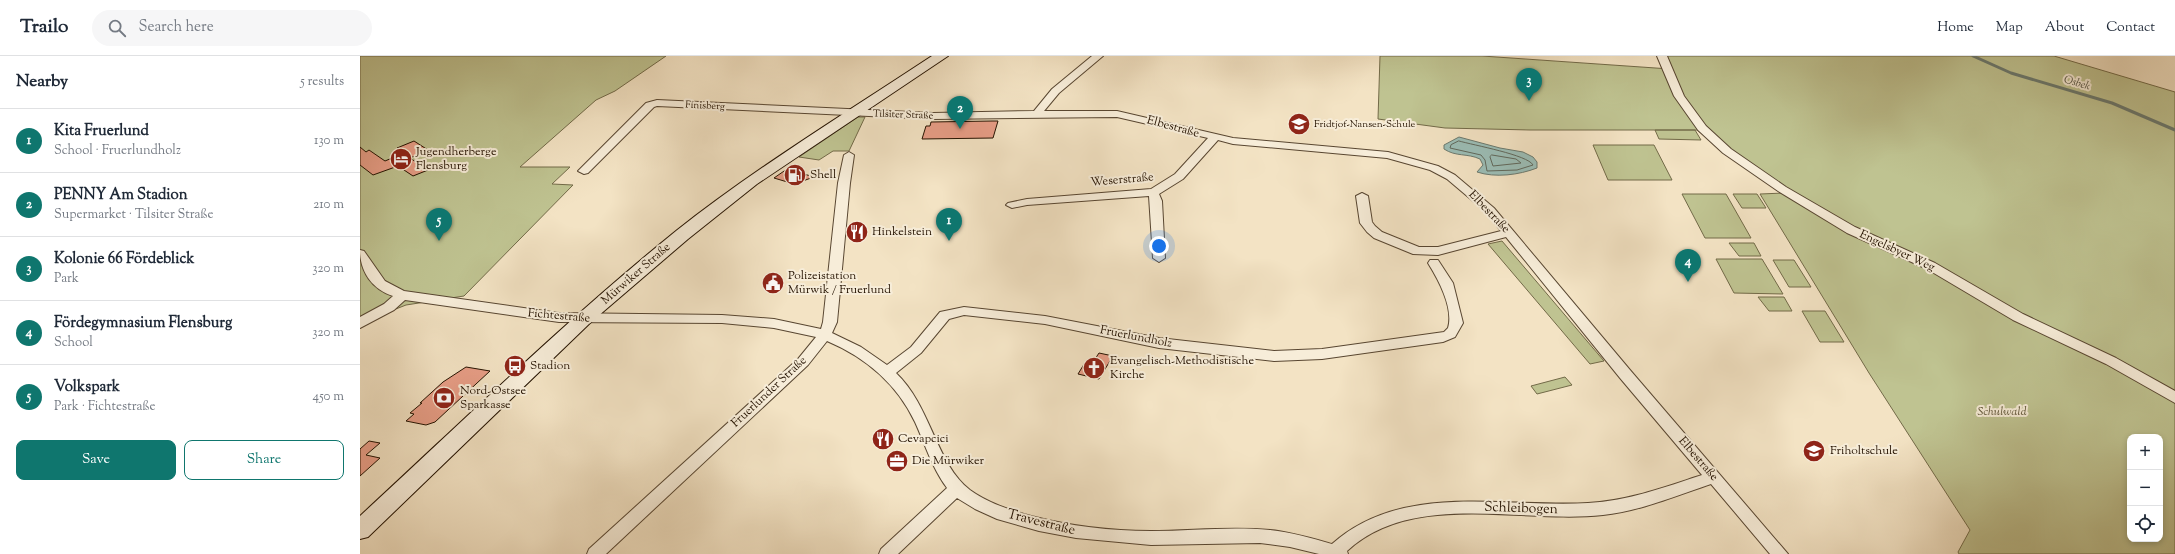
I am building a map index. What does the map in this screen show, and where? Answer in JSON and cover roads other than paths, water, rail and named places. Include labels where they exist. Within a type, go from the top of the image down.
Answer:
[{"type":"main road","name":"Mürwiker Straße","points":[[360,530],[584,319],[718,206],[853,112],[941,56]]},
{"type":"street","points":[[1037,114],[1042,106],[1062,86],[1098,56]]},
{"type":"street","name":"Engelsbyer Weg","points":[[1662,56],[1679,96],[1702,128],[1727,151],[1782,189],[1851,230],[1931,266],[2018,317],[2111,361],[2175,398]]},
{"type":"street","name":"Finisberg","points":[[584,171],[650,105],[657,103],[853,112]]},
{"type":"street","name":"Tilsiter Straße","points":[[853,112],[933,116],[1037,114]]},
{"type":"street","name":"Elbestraße","points":[[1037,114],[1117,114],[1156,122],[1214,138],[1388,155],[1414,161],[1451,176],[1479,199],[1509,233],[1780,554]]},
{"type":"street","name":"Weserstraße","points":[[1012,205],[1034,201],[1153,192],[1165,188],[1176,180],[1214,138]]},
{"type":"street","name":"Fruerlunder Straße","points":[[595,554],[803,362],[825,334],[830,322],[844,183],[849,155]]},
{"type":"street","points":[[1153,192],[1156,201],[1159,258]]},
{"type":"street","points":[[1362,196],[1364,216],[1371,229],[1378,235],[1417,251],[1438,251],[1509,233]]},
{"type":"street","name":"Fichtestraße","points":[[360,254],[378,284],[388,291],[402,296],[584,319],[663,316],[751,321],[792,325],[825,334]]},
{"type":"street","name":"Fruerlundholz","points":[[887,373],[916,350],[945,315],[964,311],[1045,320],[1159,343],[1274,356],[1322,354],[1443,337],[1451,334],[1455,329],[1456,323],[1447,280],[1443,272],[1434,263]]},
{"type":"street","points":[[360,323],[389,307],[402,296]]},
{"type":"street","name":"Travestraße","points":[[825,334],[856,349],[887,373],[912,402],[942,469],[956,489],[976,502],[1003,514],[1074,532],[1145,538],[1262,536],[1302,542],[1337,553]]},
{"type":"street","name":"Schleibogen","points":[[1337,553],[1356,534],[1382,520],[1411,514],[1446,508],[1478,507],[1575,510],[1615,507],[1630,504],[1714,477]]},
{"type":"street","points":[[887,554],[956,489]]},
{"type":"water","points":[[1459,137],[1500,148],[1523,152],[1533,157],[1537,162],[1537,168],[1507,175],[1491,175],[1477,172],[1483,165],[1480,159],[1453,153],[1444,149],[1444,145]]},
{"type":"waterway","name":"Osbek","points":[[1973,56],[2011,73],[2112,103],[2175,130]]},
{"type":"place","name":"Kolonie 66 Fördeblick","points":[[1529,101]]},
{"type":"place","name":"Fridtjof-Nansen-Schule","points":[[1299,124]]},
{"type":"place","name":"PENNY Am Stadion","points":[[960,129]]},
{"type":"place","name":"Jugendherberge Flensburg","points":[[401,159]]},
{"type":"place","name":"Shell","points":[[795,175]]},
{"type":"place","name":"Hinkelstein","points":[[857,232]]},
{"type":"place","name":"Volkspark","points":[[439,241]]},
{"type":"place","name":"Kita Fruerlund","points":[[949,241]]},
{"type":"place","name":"Fördegymnasium Flensburg","points":[[1688,282]]},
{"type":"place","name":"Polizeistation Mürwik / Fruerlund","points":[[773,283]]},
{"type":"place","name":"Stadion","points":[[515,366]]},
{"type":"place","name":"Evangelisch-Methodistische Kirche","points":[[1094,368]]},
{"type":"place","name":"Nord-Ostsee Sparkasse","points":[[444,398]]},
{"type":"place","name":"Cevapcici","points":[[883,439]]},
{"type":"place","name":"Friholtschule","points":[[1814,451]]},
{"type":"place","name":"Die Mürwiker","points":[[897,461]]},
{"type":"park label","name":"Schulwald","points":[[2002,412]]}]
